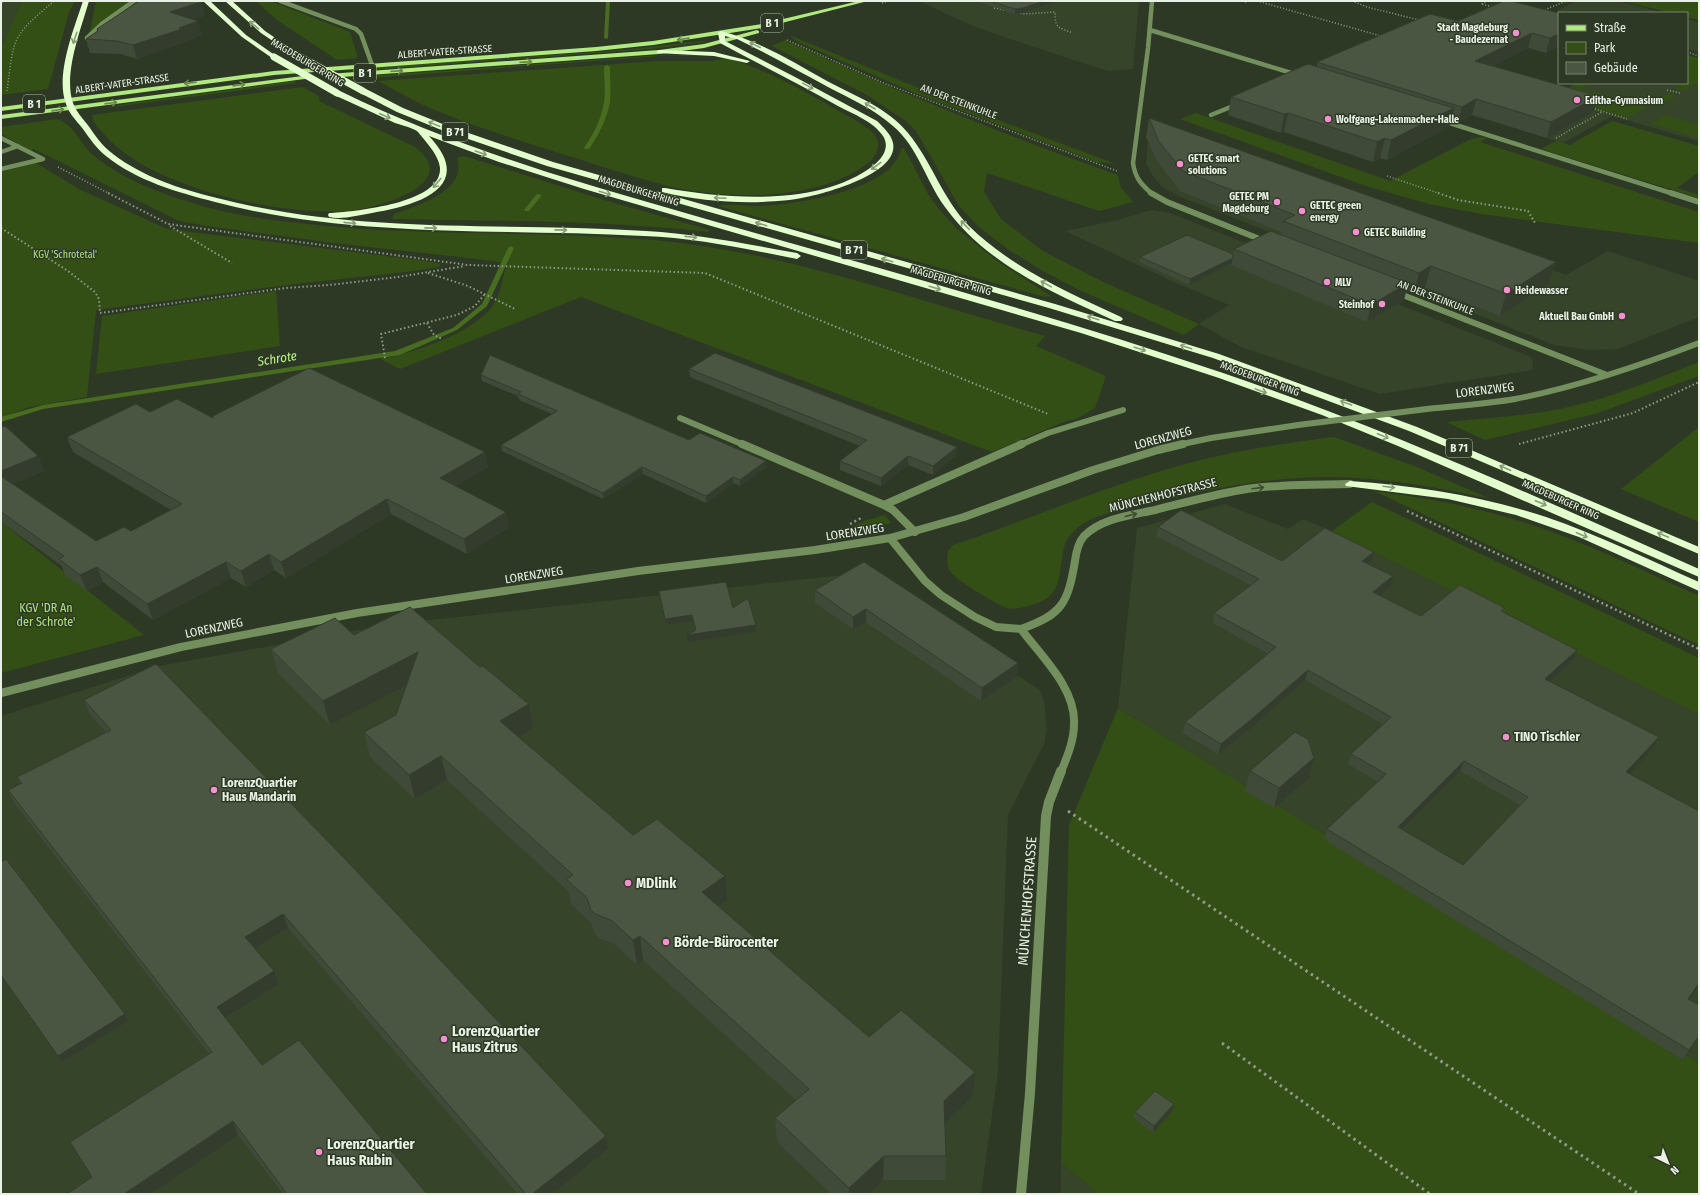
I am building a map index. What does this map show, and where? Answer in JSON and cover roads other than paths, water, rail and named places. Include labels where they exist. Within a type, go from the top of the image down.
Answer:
[{"type":"highway","points":[[86,1],[72,46],[66,89],[72,108],[103,150],[109,155],[136,172],[174,188],[208,199],[250,209],[297,216],[392,227],[617,232],[670,235],[717,240],[871,270]]},
{"type":"highway","name":"MAGDEBURGER RING","points":[[206,1],[236,30],[274,57],[337,93],[418,131],[532,170],[1148,351],[1297,403],[1362,428],[1462,469],[1699,573]]},
{"type":"highway","name":"MAGDEBURGER RING","points":[[228,1],[262,32],[297,55],[400,110],[442,127],[550,164],[1157,337],[1277,378],[1413,429],[1699,551]]},
{"type":"highway","points":[[550,164],[683,194],[755,199],[791,196],[832,188],[860,177],[883,161],[889,151],[890,143],[887,136],[880,128],[817,91],[722,42],[721,33],[739,38],[860,101],[896,124],[920,156],[948,206],[969,230],[994,251],[1029,275],[1157,337]]},
{"type":"highway","points":[[659,52],[714,54],[737,58],[773,69]]},
{"type":"highway","points":[[297,216],[340,215],[379,210],[409,201],[433,188],[443,175],[443,165],[432,145],[418,131]]},
{"type":"highway","points":[[1350,484],[1404,489],[1466,500],[1519,512],[1580,534],[1699,586]]},
{"type":"main road","name":"ALBERT-VATER-STRASSE","points":[[68,99],[243,76],[617,47],[721,33],[822,12],[866,1]]},
{"type":"main road","name":"ALBERT-VATER-STRASSE","points":[[72,108],[300,78],[659,52],[698,47],[739,38],[822,12]]},
{"type":"main road","name":"B 1","points":[[1,109],[68,99]]},
{"type":"main road","name":"B 1","points":[[1,117],[72,108]]},
{"type":"street","points":[[87,38],[103,23],[134,1]]},
{"type":"street","points":[[280,1],[356,29],[361,34],[372,65]]},
{"type":"street","points":[[1152,1],[1150,30],[1133,162],[1134,174],[1139,183],[1162,200],[1276,245]]},
{"type":"street","points":[[1150,30],[1301,76],[1290,81]]},
{"type":"street","points":[[1211,115],[1241,102]]},
{"type":"street","points":[[1438,119],[1699,202]]},
{"type":"street","points":[[1,138],[43,159],[1,169]]},
{"type":"street","points":[[1,152],[18,146]]},
{"type":"street","name":"AN DER STEINKUHLE","points":[[1387,289],[1606,375]]},
{"type":"street","name":"LORENZWEG","points":[[1,693],[174,648],[342,615],[638,571],[816,550],[890,538],[964,517],[1093,470],[1158,450],[1211,438],[1298,425],[1513,399],[1556,390],[1606,375],[1699,343]]},
{"type":"street","points":[[884,505],[1048,433],[1123,410]]},
{"type":"street","points":[[680,418],[884,505],[893,510],[915,532]]},
{"type":"street","name":"MÜNCHENHOFSTRASSE","points":[[890,538],[901,554],[925,581],[941,595],[976,617],[996,627],[1012,630],[1021,629],[1039,623],[1050,616],[1064,603],[1071,585],[1077,549],[1083,537],[1094,528],[1116,519],[1148,510],[1241,490],[1295,485],[1350,484]]},
{"type":"street","name":"MÜNCHENHOFSTRASSE","points":[[1021,629],[1060,681],[1072,706],[1074,730],[1071,746],[1050,799],[1044,839],[1030,1093],[1021,1194]]},
{"type":"waterway","name":"Schrote","points":[[606,38],[608,1]]},
{"type":"waterway","name":"Schrote","points":[[587,148],[599,126],[606,107],[607,67]]},
{"type":"waterway","name":"Schrote","points":[[527,210],[539,195]]},
{"type":"waterway","name":"Schrote","points":[[1,420],[43,407],[397,353],[455,329],[485,305],[511,248]]},
{"type":"place","name":"Stadt Magdeburg - Baudezernat","points":[[1516,33]]},
{"type":"place","name":"Editha-Gymnasium","points":[[1577,100]]},
{"type":"place","name":"Wolfgang-Lakenmacher-Halle","points":[[1328,119]]},
{"type":"place","name":"GETEC smart solutions","points":[[1180,164]]},
{"type":"place","name":"GETEC PM Magdeburg","points":[[1277,202]]},
{"type":"place","name":"GETEC green energy","points":[[1302,211]]},
{"type":"place","name":"GETEC Building","points":[[1356,232]]},
{"type":"place","name":"MLV","points":[[1327,282]]},
{"type":"place","name":"Heidewasser","points":[[1507,290]]},
{"type":"place","name":"Steinhof","points":[[1382,304]]},
{"type":"place","name":"Aktuell Bau GmbH","points":[[1622,316]]},
{"type":"place","name":"TINO Tischler","points":[[1506,737]]},
{"type":"place","name":"LorenzQuartier Haus Mandarin","points":[[214,790]]},
{"type":"place","name":"MDlink","points":[[628,883]]},
{"type":"place","name":"Börde-Bürocenter","points":[[666,942]]},
{"type":"place","name":"LorenzQuartier Haus Zitrus","points":[[444,1039]]},
{"type":"place","name":"LorenzQuartier Haus Rubin","points":[[319,1152]]},
{"type":"park label","name":"KGV 'Schrotetal'","points":[[65,254]]},
{"type":"park label","name":"KGV 'DR An der Schrote'","points":[[46,615]]}]
